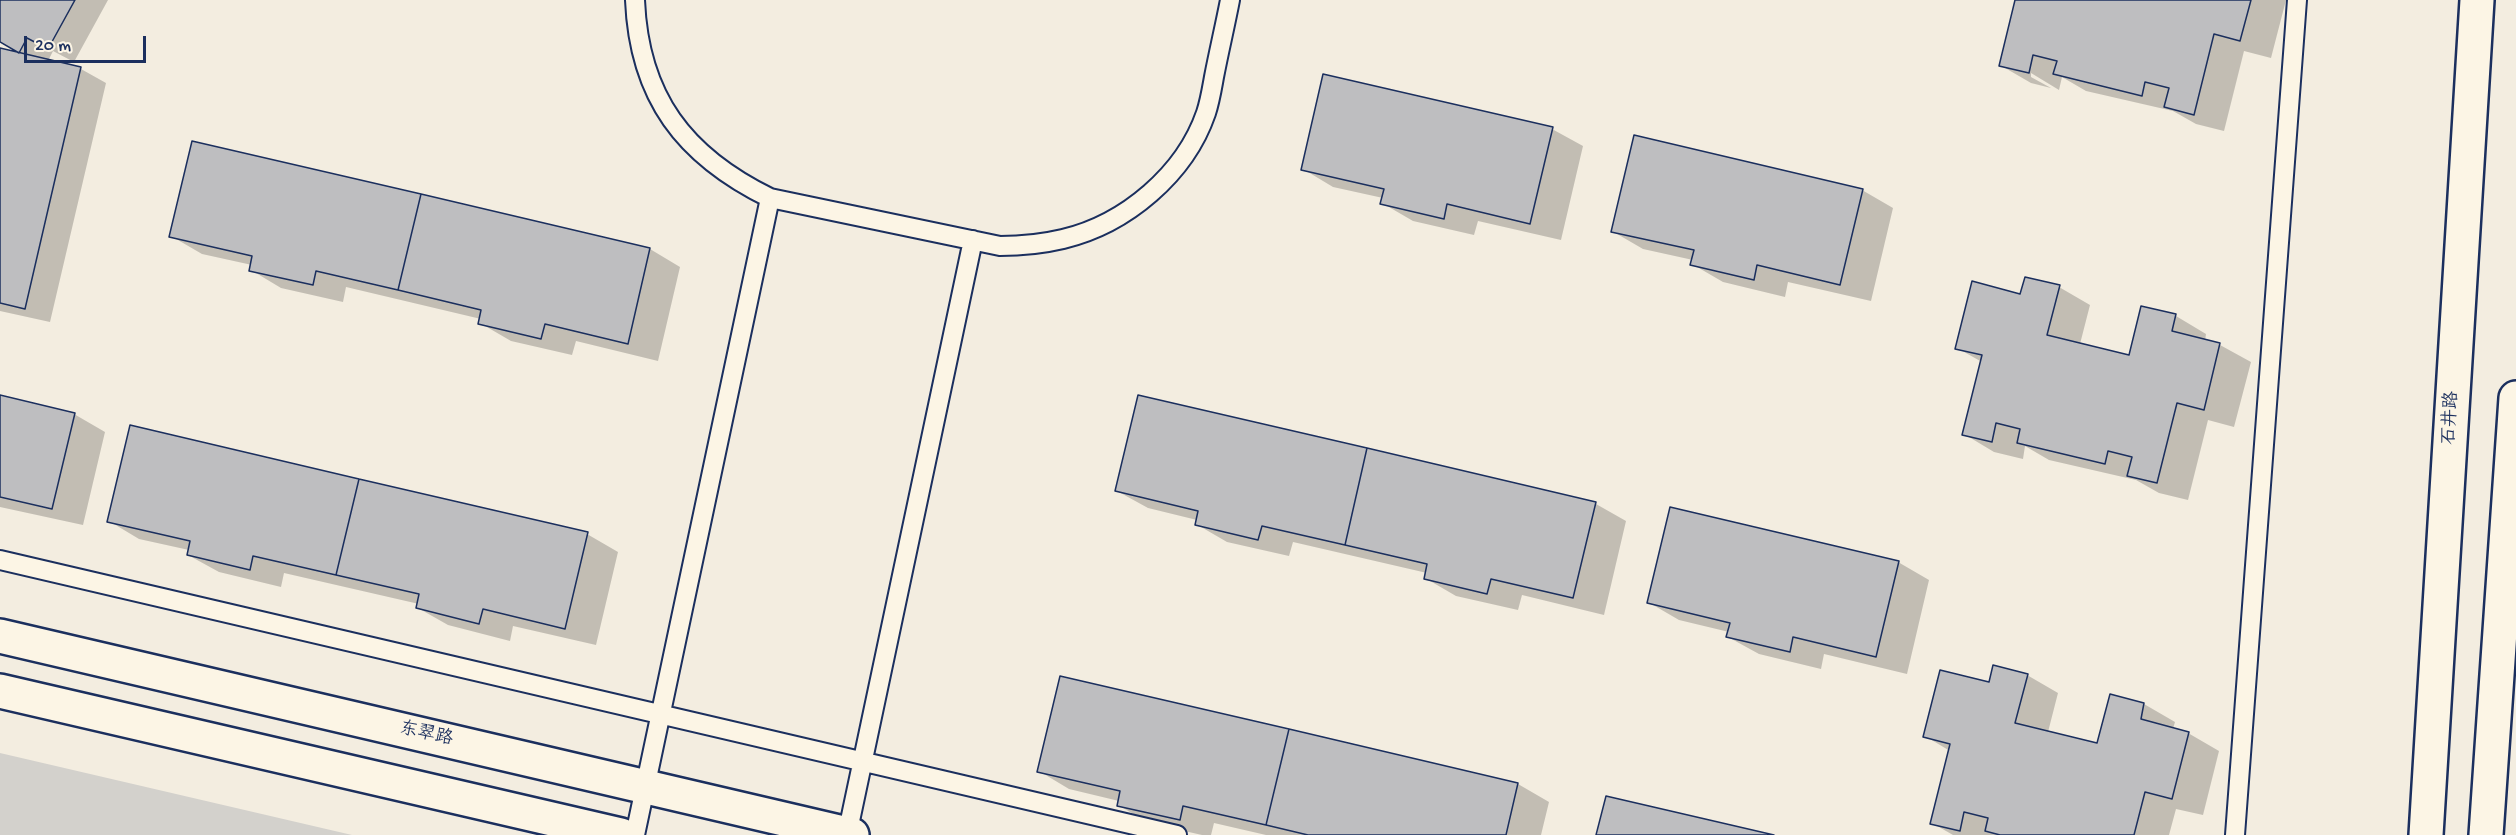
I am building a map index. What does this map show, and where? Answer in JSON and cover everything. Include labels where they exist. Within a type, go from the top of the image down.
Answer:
[{"type":"street","name":"石井路","points":[[2426,835],[2477,0]]},
{"type":"street","points":[[2486,835],[2516,398]]},
{"type":"street","name":"东翠路","points":[[0,636],[849,835]]},
{"type":"street","points":[[0,691],[621,835]]},
{"type":"lane","points":[[636,0],[636,25],[643,57],[653,88],[669,117],[689,143],[713,165],[740,184],[770,198],[1000,246],[1033,245],[1065,239],[1096,228],[1115,218],[1151,193],[1173,169],[1192,141],[1206,112],[1230,0]]},
{"type":"lane","points":[[2235,835],[2297,0]]},
{"type":"lane","points":[[634,835],[770,198]]},
{"type":"lane","points":[[849,835],[973,240]]},
{"type":"lane","points":[[0,560],[1177,835]]},
{"type":"shaded area","points":[[0,753],[352,835],[0,835]]},
{"type":"building","points":[[0,0],[75,0],[48,49],[27,38],[19,53],[0,42]]},
{"type":"building","points":[[2015,0],[2251,0],[2240,41],[2214,34],[2194,115],[2164,107],[2169,88],[2145,82],[2142,96],[2053,74],[2057,61],[2033,55],[2029,73],[1999,66]]},
{"type":"building","points":[[0,48],[81,67],[25,309],[0,303]]},
{"type":"building","points":[[1323,74],[1553,127],[1530,224],[1447,204],[1444,219],[1380,204],[1384,189],[1301,170]]},
{"type":"building","points":[[1634,135],[1863,189],[1840,285],[1757,265],[1754,280],[1690,265],[1694,250],[1611,232]]},
{"type":"building","points":[[192,141],[421,194],[398,290],[316,271],[313,285],[249,271],[252,256],[169,237]]},
{"type":"building","points":[[421,194],[650,248],[628,344],[545,324],[541,339],[478,324],[481,310],[398,290]]},
{"type":"building","points":[[2025,277],[2060,285],[2047,335],[2129,355],[2141,306],[2176,314],[2172,331],[2220,343],[2204,410],[2177,403],[2157,483],[2127,476],[2132,457],[2108,451],[2105,464],[2017,443],[2020,429],[1996,423],[1992,442],[1962,435],[1982,355],[1955,349],[1972,281],[2020,294]]},
{"type":"building","points":[[0,395],[75,413],[52,509],[0,497]]},
{"type":"building","points":[[1138,395],[1367,448],[1345,545],[1262,526],[1258,540],[1195,525],[1198,511],[1115,491]]},
{"type":"building","points":[[130,425],[359,479],[336,575],[253,556],[250,570],[187,555],[190,541],[107,522]]},
{"type":"building","points":[[1367,448],[1596,502],[1573,598],[1491,579],[1487,594],[1424,579],[1427,564],[1345,545]]},
{"type":"building","points":[[359,479],[588,532],[565,629],[483,609],[479,624],[416,608],[419,594],[336,575]]},
{"type":"building","points":[[1670,507],[1899,561],[1876,657],[1793,637],[1790,652],[1726,637],[1730,623],[1647,603]]},
{"type":"building","points":[[1993,665],[2028,674],[2015,723],[2097,743],[2110,694],[2144,703],[2141,719],[2189,732],[2172,799],[2145,792],[2134,835],[2000,835],[1985,831],[1988,818],[1964,812],[1960,831],[1930,824],[1950,744],[1923,737],[1940,670],[1989,682]]},
{"type":"building","points":[[1060,676],[1289,729],[1266,825],[1183,806],[1180,820],[1117,806],[1120,791],[1037,772]]},
{"type":"building","points":[[1289,729],[1518,783],[1506,835],[1308,835],[1266,825]]},
{"type":"building","points":[[1606,796],[1774,835],[1596,835]]}]
